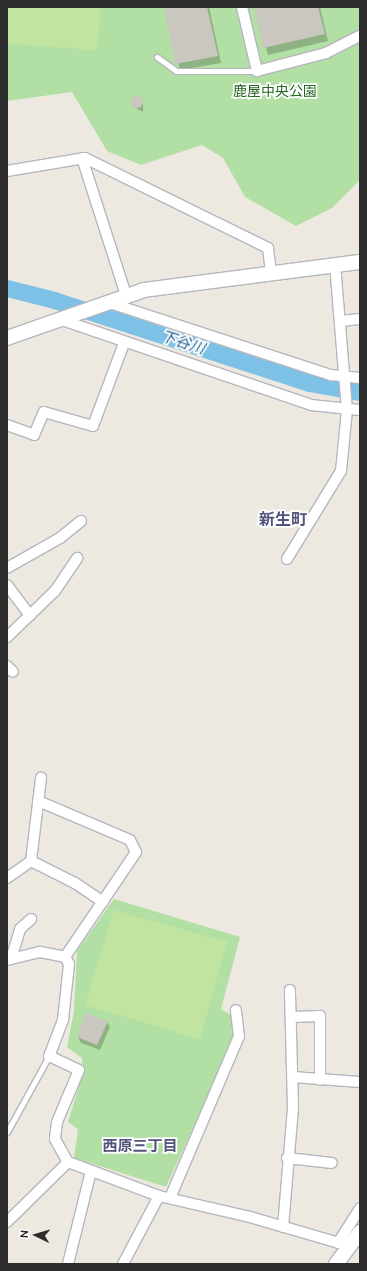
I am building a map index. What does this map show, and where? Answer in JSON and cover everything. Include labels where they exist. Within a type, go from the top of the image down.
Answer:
[{"type":"street","points":[[242,7],[257,71],[326,53],[360,36]]},
{"type":"street","points":[[82,158],[126,295]]},
{"type":"street","points":[[7,171],[82,158],[268,248],[271,272]]},
{"type":"street","points":[[7,338],[126,295],[271,272],[360,262]]},
{"type":"street","points":[[287,559],[341,471],[348,410],[347,379],[335,265]]},
{"type":"street","points":[[101,303],[347,379],[360,378]]},
{"type":"street","points":[[62,318],[124,343],[311,405],[348,410],[360,410]]},
{"type":"street","points":[[341,321],[360,319]]},
{"type":"street","points":[[7,425],[34,435],[44,412],[93,426],[124,343]]},
{"type":"street","points":[[7,568],[60,538],[81,521]]},
{"type":"street","points":[[7,637],[55,591],[77,558]]},
{"type":"street","points":[[7,586],[30,615]]},
{"type":"street","points":[[31,861],[41,778]]},
{"type":"street","points":[[38,801],[130,840],[136,852],[65,956]]},
{"type":"street","points":[[7,878],[22,864],[31,861],[75,883],[103,902]]},
{"type":"street","points":[[9,960],[20,929],[31,919]]},
{"type":"street","points":[[9,960],[40,952],[65,956]]},
{"type":"street","points":[[65,956],[69,964],[63,1020],[49,1056],[79,1070],[57,1122],[55,1139],[68,1162],[159,1196],[283,1227],[344,1245]]},
{"type":"street","points":[[283,1227],[293,1078],[293,1017],[290,990]]},
{"type":"street","points":[[170,1198],[239,1036],[236,1010]]},
{"type":"street","points":[[293,1017],[320,1016],[320,1080]]},
{"type":"street","points":[[293,1078],[360,1082]]},
{"type":"street","points":[[287,1158],[332,1163]]},
{"type":"street","points":[[7,1222],[68,1162]]},
{"type":"street","points":[[68,1264],[91,1171]]},
{"type":"street","points":[[123,1264],[159,1196]]},
{"type":"street","points":[[336,1264],[360,1208]]},
{"type":"street","points":[[344,1245],[360,1232]]},
{"type":"lane","points":[[157,58],[176,71],[257,71]]},
{"type":"lane","points":[[7,1132],[49,1056]]},
{"type":"green space","name":"鹿屋中央公園","points":[[7,7],[360,7],[360,180],[332,208],[296,226],[245,197],[223,158],[202,145],[141,165],[107,151],[72,92],[7,101]]},
{"type":"green space","points":[[7,7],[101,7],[97,50],[7,44]]},
{"type":"green space","points":[[114,899],[240,937],[221,1009],[236,1018],[237,1032],[166,1187],[74,1158],[78,1129],[68,1122],[83,1073],[82,1058],[67,1047],[74,1011],[77,951]]},
{"type":"green space","points":[[114,910],[227,942],[200,1039],[85,1005]]},
{"type":"building","points":[[164,7],[207,7],[218,56],[175,64]]},
{"type":"building","points":[[254,7],[318,7],[325,34],[263,48]]},
{"type":"building","points":[[135,96],[139,96],[143,102],[139,108],[135,108],[131,104],[131,100]]},
{"type":"building","points":[[85,1013],[108,1021],[97,1045],[77,1037]]},
{"type":"waterway","name":"下谷川","points":[[7,288],[54,300],[309,383],[360,392]]},
{"type":"district","name":"新生町","points":[[283,519]]},
{"type":"district","name":"西原三丁目","points":[[140,1146]]}]
